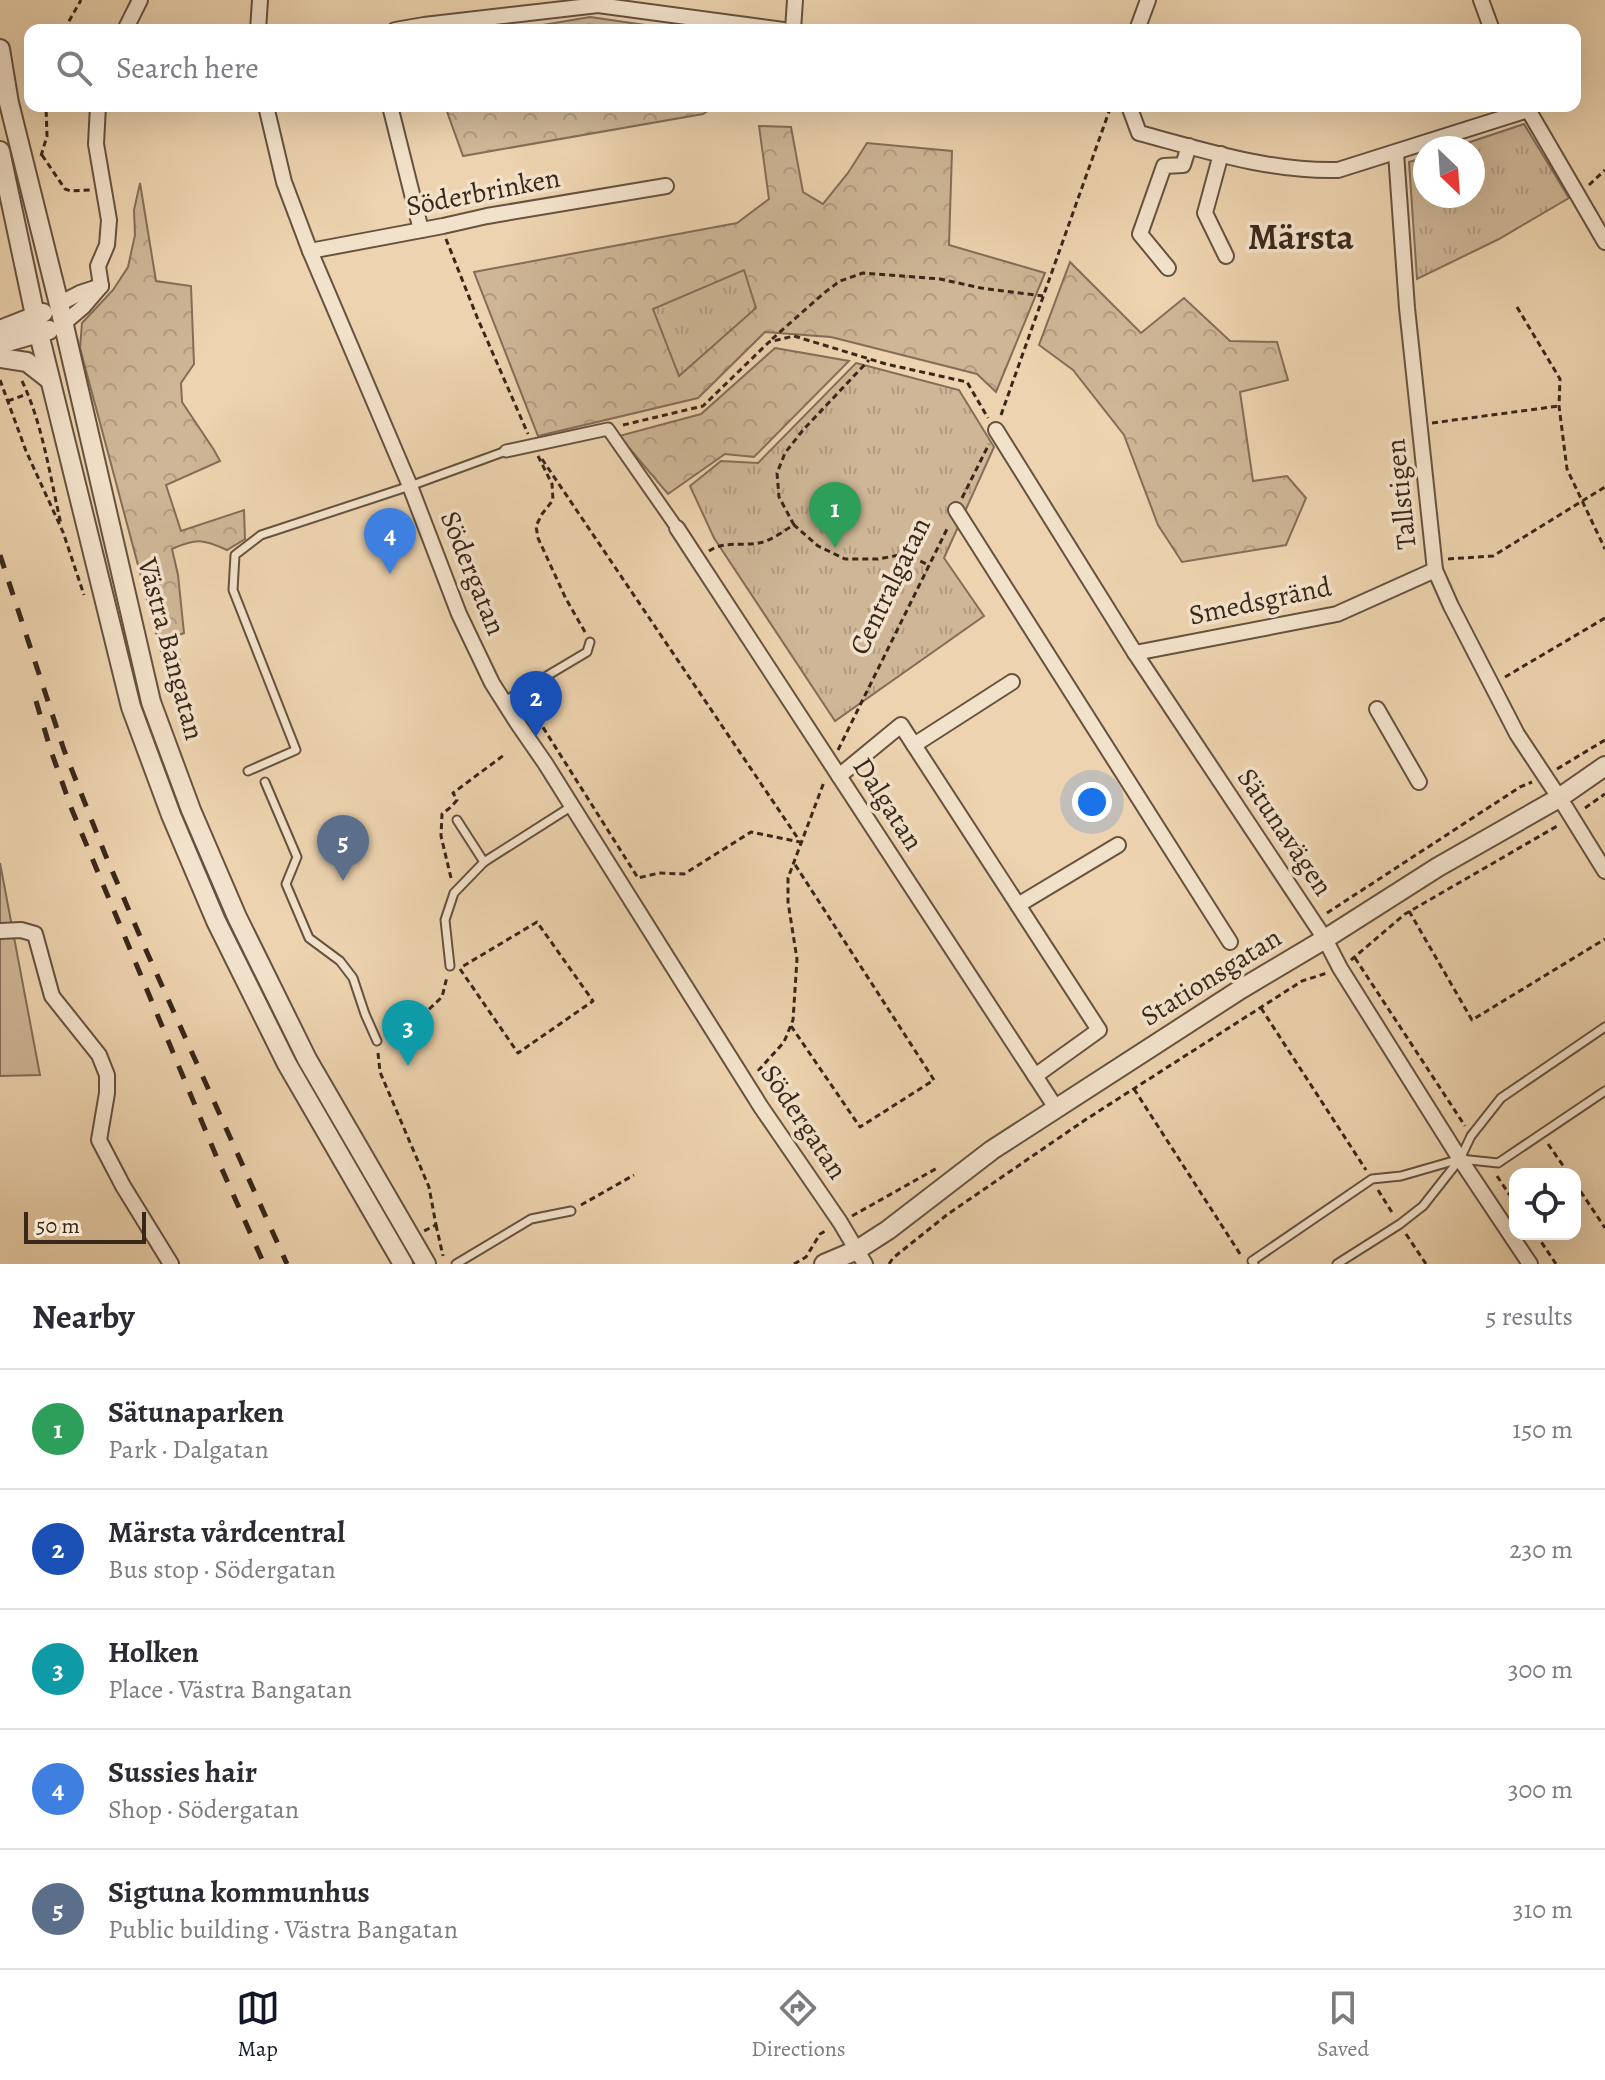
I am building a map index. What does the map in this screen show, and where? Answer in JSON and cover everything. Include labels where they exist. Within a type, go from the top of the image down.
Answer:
[{"type":"street","points":[[128,24],[140,0]]},
{"type":"street","points":[[258,24],[260,0]]},
{"type":"street","points":[[793,24],[795,0]]},
{"type":"street","points":[[1141,24],[1148,0]]},
{"type":"street","points":[[1481,0],[1490,24]]},
{"type":"street","points":[[433,24],[598,5],[739,24]]},
{"type":"street","name":"Västra Bangatan","points":[[0,49],[9,103],[151,702],[191,810],[237,917],[307,1059],[426,1264]]},
{"type":"street","points":[[37,326],[63,324],[101,286],[98,266],[107,245],[109,220],[96,144],[98,112]]},
{"type":"street","name":"Södergatan","points":[[267,112],[284,182],[310,251],[410,486],[459,614],[492,683],[746,1083],[840,1222],[856,1259]]},
{"type":"street","points":[[392,112],[421,230]]},
{"type":"street","points":[[1131,112],[1139,133],[1221,154],[1309,171],[1338,170],[1515,112]]},
{"type":"street","points":[[1529,112],[1605,242]]},
{"type":"street","points":[[1168,268],[1140,234],[1164,166],[1183,165],[1189,146]]},
{"type":"street","name":"Västra Bangatan","points":[[0,151],[37,326],[131,707],[171,815],[216,921],[287,1064],[403,1264]]},
{"type":"street","name":"Tallstigen","points":[[1396,153],[1407,308],[1435,565],[1451,606],[1517,734],[1605,871]]},
{"type":"street","points":[[1221,154],[1205,213],[1226,256]]},
{"type":"street","name":"Söderbrinken","points":[[310,251],[487,216],[666,186]]},
{"type":"street","points":[[50,380],[2,347],[37,326],[59,304],[101,286]]},
{"type":"street","points":[[506,451],[608,429],[677,528]]},
{"type":"street","name":"Sätunavägen","points":[[996,430],[1135,653],[1325,939],[1460,1159],[1530,1264]]},
{"type":"street","points":[[956,510],[1230,942]]},
{"type":"street","name":"Dalgatan","points":[[677,528],[1056,1108]]},
{"type":"street","name":"Smedsgränd","points":[[1135,653],[1337,614],[1435,565]]},
{"type":"street","points":[[914,745],[1012,682]]},
{"type":"street","points":[[1377,709],[1419,782]]},
{"type":"street","points":[[835,770],[901,725],[1099,1030],[1035,1076]]},
{"type":"street","name":"Stationsgatan","points":[[824,1264],[856,1259],[888,1230],[992,1150],[1241,989],[1438,867],[1559,798],[1605,766]]},
{"type":"street","points":[[1018,905],[1118,845]]},
{"type":"street","points":[[0,931],[21,930],[35,934],[52,996],[99,1055],[107,1075],[107,1093],[99,1140],[171,1264]]},
{"type":"lane","points":[[248,771],[296,750],[233,590],[235,555],[261,535],[506,451]]},
{"type":"lane","points":[[503,702],[587,652],[590,642]]},
{"type":"lane","points":[[265,782],[297,857],[286,884],[309,938],[340,961],[353,978],[377,1041]]},
{"type":"lane","points":[[450,966],[445,920],[454,893],[484,862],[572,806]]},
{"type":"lane","points":[[457,820],[484,862]]},
{"type":"lane","points":[[1337,1264],[1423,1206],[1460,1159],[1471,1136],[1501,1098],[1605,1027]]},
{"type":"lane","points":[[1254,1264],[1252,1261],[1372,1179],[1401,1176],[1460,1159],[1498,1163],[1605,1091]]},
{"type":"lane","points":[[456,1264],[531,1219],[571,1211]]},
{"type":"path","points":[[67,24],[81,0]]},
{"type":"path","points":[[33,164],[42,155],[47,136],[46,112]]},
{"type":"path","name":"Centralgatan","points":[[746,1083],[784,1042],[793,1020],[797,959],[788,902],[788,878],[800,842],[929,565],[996,430],[1109,112]]},
{"type":"path","points":[[42,155],[65,189],[87,191],[104,186]]},
{"type":"path","points":[[1578,196],[1605,170]]},
{"type":"path","points":[[443,226],[446,241],[477,317],[552,484],[553,500],[536,526],[538,538],[590,642]]},
{"type":"path","points":[[608,429],[703,406],[813,302],[840,281],[863,273],[940,279],[1044,296]]},
{"type":"path","points":[[1517,307],[1560,379],[1559,406],[1567,469],[1605,549]]},
{"type":"path","points":[[769,342],[794,336],[869,360],[967,382],[996,430]]},
{"type":"path","points":[[869,360],[785,453],[777,473],[779,497],[794,525],[818,546],[845,559],[878,559],[905,554],[929,565]]},
{"type":"path","points":[[21,377],[41,437],[63,532]]},
{"type":"path","points":[[8,401],[28,394]]},
{"type":"path","points":[[1419,425],[1559,406]]},
{"type":"path","points":[[533,445],[800,842]]},
{"type":"path","points":[[1435,565],[1493,556],[1605,487]]},
{"type":"path","points":[[697,559],[718,545],[763,542],[794,525]]},
{"type":"path","points":[[1492,684],[1605,618]]},
{"type":"path","points":[[520,691],[638,878],[659,873],[684,874],[751,832],[800,842]]},
{"type":"path","points":[[889,1264],[948,1214],[1133,1087],[1302,981],[1340,968],[1409,911],[1572,817],[1605,794]]},
{"type":"path","points":[[791,1026],[860,1127],[934,1080],[793,862]]},
{"type":"path","points":[[1409,911],[1472,1020],[1605,939]]},
{"type":"path","points":[[448,953],[459,969],[518,1053],[593,1001],[537,922],[459,969]]},
{"type":"path","points":[[1355,958],[1471,1136]]},
{"type":"path","points":[[444,1264],[429,1187],[380,1072],[377,1041],[423,1015],[442,997],[450,966]]},
{"type":"path","points":[[1260,1007],[1426,1264]]},
{"type":"path","points":[[1133,1087],[1247,1264]]},
{"type":"path","points":[[1541,1134],[1565,1168]]},
{"type":"path","points":[[1489,1163],[1509,1194]]},
{"type":"path","points":[[571,1211],[634,1175]]},
{"type":"path","points":[[1581,1192],[1605,1228]]},
{"type":"path","points":[[408,1232],[426,1231],[436,1225]]},
{"type":"path","points":[[1540,1240],[1556,1264]]},
{"type":"green space","points":[[590,17],[638,24],[549,24]]},
{"type":"green space","points":[[447,112],[706,112],[703,114],[463,156]]},
{"type":"green space","points":[[1524,124],[1569,198],[1499,239],[1417,279],[1409,162],[1413,161],[1413,208],[1485,208],[1485,137]]},
{"type":"green space","points":[[759,126],[791,127],[803,192],[823,204],[867,143],[952,151],[949,245],[1045,273],[996,392],[977,374],[831,337],[765,332],[698,398],[538,436],[474,272],[737,223],[769,199]]},
{"type":"green space","points":[[140,183],[156,281],[191,286],[194,364],[181,383],[182,402],[220,461],[166,485],[181,531],[244,510],[245,539],[227,550],[200,541],[172,549],[184,633],[171,638],[181,663],[161,651],[80,348],[82,323],[113,290],[128,267],[135,235],[134,210]]},
{"type":"green space","points":[[1070,262],[1141,333],[1184,298],[1230,341],[1277,342],[1288,380],[1240,392],[1253,481],[1287,476],[1306,498],[1286,545],[1182,562],[1158,525],[1124,435],[1073,370],[1039,345]]},
{"type":"green space","points":[[744,270],[756,308],[679,376],[653,309]]},
{"type":"green space","points":[[775,348],[849,361],[754,457],[725,454],[668,494],[619,436],[701,414]]},
{"type":"green space","points":[[856,363],[959,390],[994,447],[944,558],[984,616],[835,721],[714,538],[690,486],[721,461],[758,463]]},
{"type":"green space","points":[[0,863],[40,1075],[0,1076]]},
{"type":"railway","points":[[0,555],[64,750],[105,854],[287,1264]]},
{"type":"railway","points":[[36,701],[72,810],[264,1264]]},
{"type":"place","name":"Sätunaparken","points":[[835,548]]},
{"type":"place","name":"Sussies hair","points":[[390,574]]},
{"type":"place","name":"Märsta vårdcentral","points":[[536,737]]},
{"type":"place","name":"Sigtuna kommunhus","points":[[343,881]]},
{"type":"place","name":"Holken","points":[[408,1066]]},
{"type":"district","name":"Märsta","points":[[1301,236]]}]
